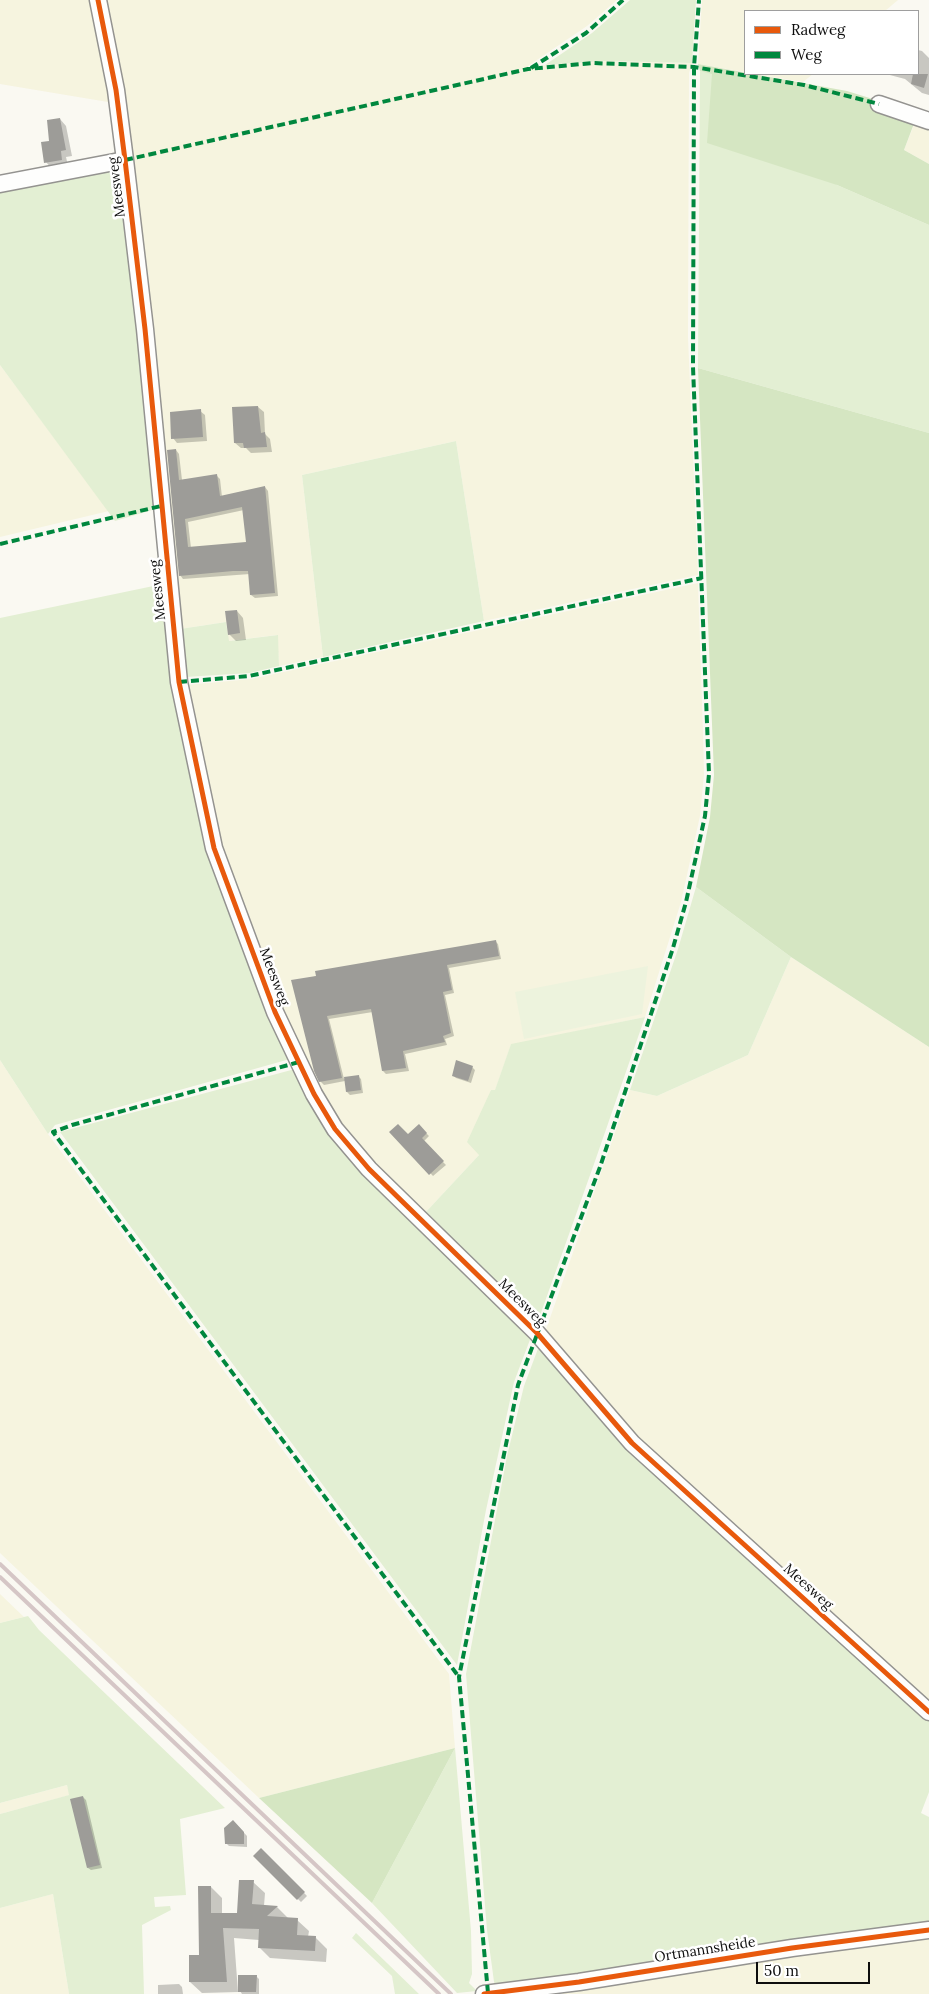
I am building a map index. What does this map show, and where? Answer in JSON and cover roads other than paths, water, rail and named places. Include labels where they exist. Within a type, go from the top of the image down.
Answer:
[{"type":"street","name":"Meesweg","points":[[98,0],[116,90],[125,160],[145,330],[179,682],[214,848],[275,1012],[314,1094],[335,1129],[369,1169],[537,1333],[632,1443],[929,1712]]},
{"type":"street","points":[[878,104],[929,121]]},
{"type":"street","name":"Meesweg","points":[[0,184],[125,160]]},
{"type":"street","name":"Ortmannsheide","points":[[484,1994],[579,1982],[792,1948],[929,1930]]},
{"type":"railway","points":[[0,1564],[451,1994]]},
{"type":"railway","points":[[0,1577],[439,1994]]}]
